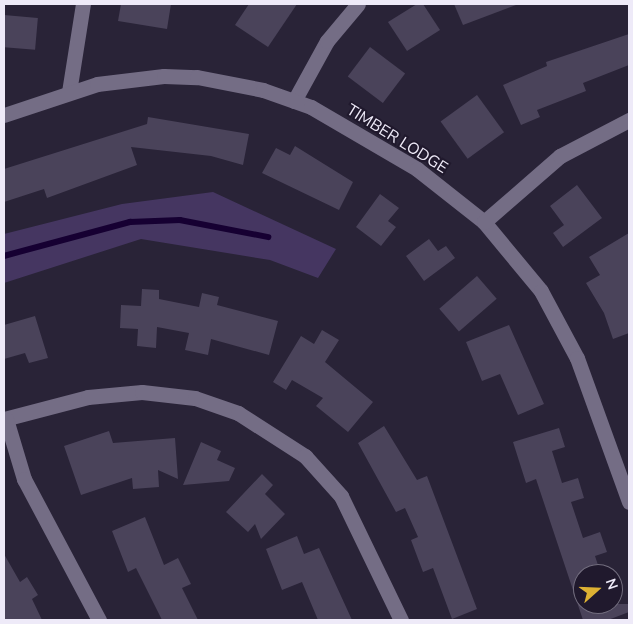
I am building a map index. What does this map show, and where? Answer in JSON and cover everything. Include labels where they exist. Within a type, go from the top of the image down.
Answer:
[{"type":"street","points":[[69,92],[82,4]]},
{"type":"street","points":[[294,101],[327,41],[358,4]]},
{"type":"street","name":"TIMBER LODGE","points":[[4,115],[69,92],[130,78],[189,76],[231,82],[294,101],[417,169],[484,222],[518,260],[558,321],[577,358],[629,502]]},
{"type":"street","points":[[484,222],[560,156],[629,120]]},
{"type":"street","points":[[99,620],[24,479],[5,419],[88,397],[142,392],[195,398],[246,417],[305,456],[341,496],[401,620]]},
{"type":"shaded area","points":[[213,192],[336,249],[318,278],[270,260],[141,239],[4,283],[4,234],[122,204]]},
{"type":"building","points":[[121,4],[171,4],[167,29],[118,21]]},
{"type":"building","points":[[249,4],[297,4],[268,47],[235,25]]},
{"type":"building","points":[[417,4],[423,4],[440,30],[407,51],[388,22]]},
{"type":"building","points":[[454,4],[516,4],[516,5],[463,25]]},
{"type":"building","points":[[4,15],[38,18],[35,50],[4,47]]},
{"type":"building","points":[[629,34],[629,65],[583,83],[586,91],[537,110],[540,117],[521,125],[503,85],[547,66],[546,62]]},
{"type":"building","points":[[370,47],[405,73],[383,103],[348,77]]},
{"type":"building","points":[[477,95],[504,132],[468,159],[441,121]]},
{"type":"building","points":[[148,117],[249,134],[243,165],[211,156],[131,147],[137,165],[47,198],[44,189],[4,202],[4,169],[147,124]]},
{"type":"building","points":[[295,146],[353,182],[339,210],[262,173],[276,148],[290,155]]},
{"type":"building","points":[[577,185],[602,218],[563,247],[553,233],[564,225],[550,206]]},
{"type":"building","points":[[380,194],[399,208],[388,221],[396,227],[381,246],[356,227]]},
{"type":"building","points":[[629,233],[629,333],[613,339],[604,313],[586,283],[600,275],[589,257]]},
{"type":"building","points":[[429,239],[438,251],[446,246],[455,258],[424,281],[406,256]]},
{"type":"building","points":[[477,276],[497,299],[459,331],[439,309]]},
{"type":"building","points":[[142,289],[159,290],[159,299],[199,307],[202,293],[219,297],[217,305],[278,321],[269,355],[211,339],[208,355],[185,350],[189,333],[157,327],[156,348],[137,346],[138,329],[120,328],[121,305],[141,306]]},
{"type":"building","points":[[35,316],[48,358],[29,363],[25,353],[4,359],[4,325]]},
{"type":"building","points":[[509,325],[544,404],[518,415],[500,374],[482,381],[466,342]]},
{"type":"building","points":[[322,330],[339,340],[325,362],[373,402],[348,432],[316,406],[323,398],[292,380],[286,390],[273,382],[301,336],[314,344]]},
{"type":"building","points":[[384,426],[417,480],[427,476],[477,609],[452,619],[433,568],[423,572],[411,540],[418,537],[405,508],[396,512],[358,443]]},
{"type":"building","points":[[559,428],[565,447],[552,451],[562,483],[578,478],[584,498],[571,502],[583,538],[600,532],[607,552],[595,556],[598,564],[573,564],[573,590],[536,479],[526,483],[513,442]]},
{"type":"building","points":[[109,431],[113,443],[175,438],[178,479],[158,470],[159,487],[133,489],[132,478],[81,495],[64,446]]},
{"type":"building","points":[[201,442],[221,451],[217,460],[235,468],[229,481],[183,485]]},
{"type":"building","points":[[262,474],[273,485],[265,494],[285,514],[261,539],[255,524],[248,532],[226,512]]},
{"type":"building","points":[[145,517],[164,565],[178,558],[191,584],[182,588],[198,620],[162,620],[136,568],[128,572],[112,531]]},
{"type":"building","points":[[297,536],[304,554],[319,548],[352,620],[318,620],[302,582],[282,590],[266,549]]},
{"type":"building","points":[[4,554],[20,582],[27,577],[38,595],[32,599],[42,620],[4,620]]},
{"type":"building","points":[[623,604],[629,604],[629,612],[608,620],[583,620],[581,614],[623,614]]},
{"type":"waterway","points":[[4,256],[130,222],[180,220],[268,237]]}]
